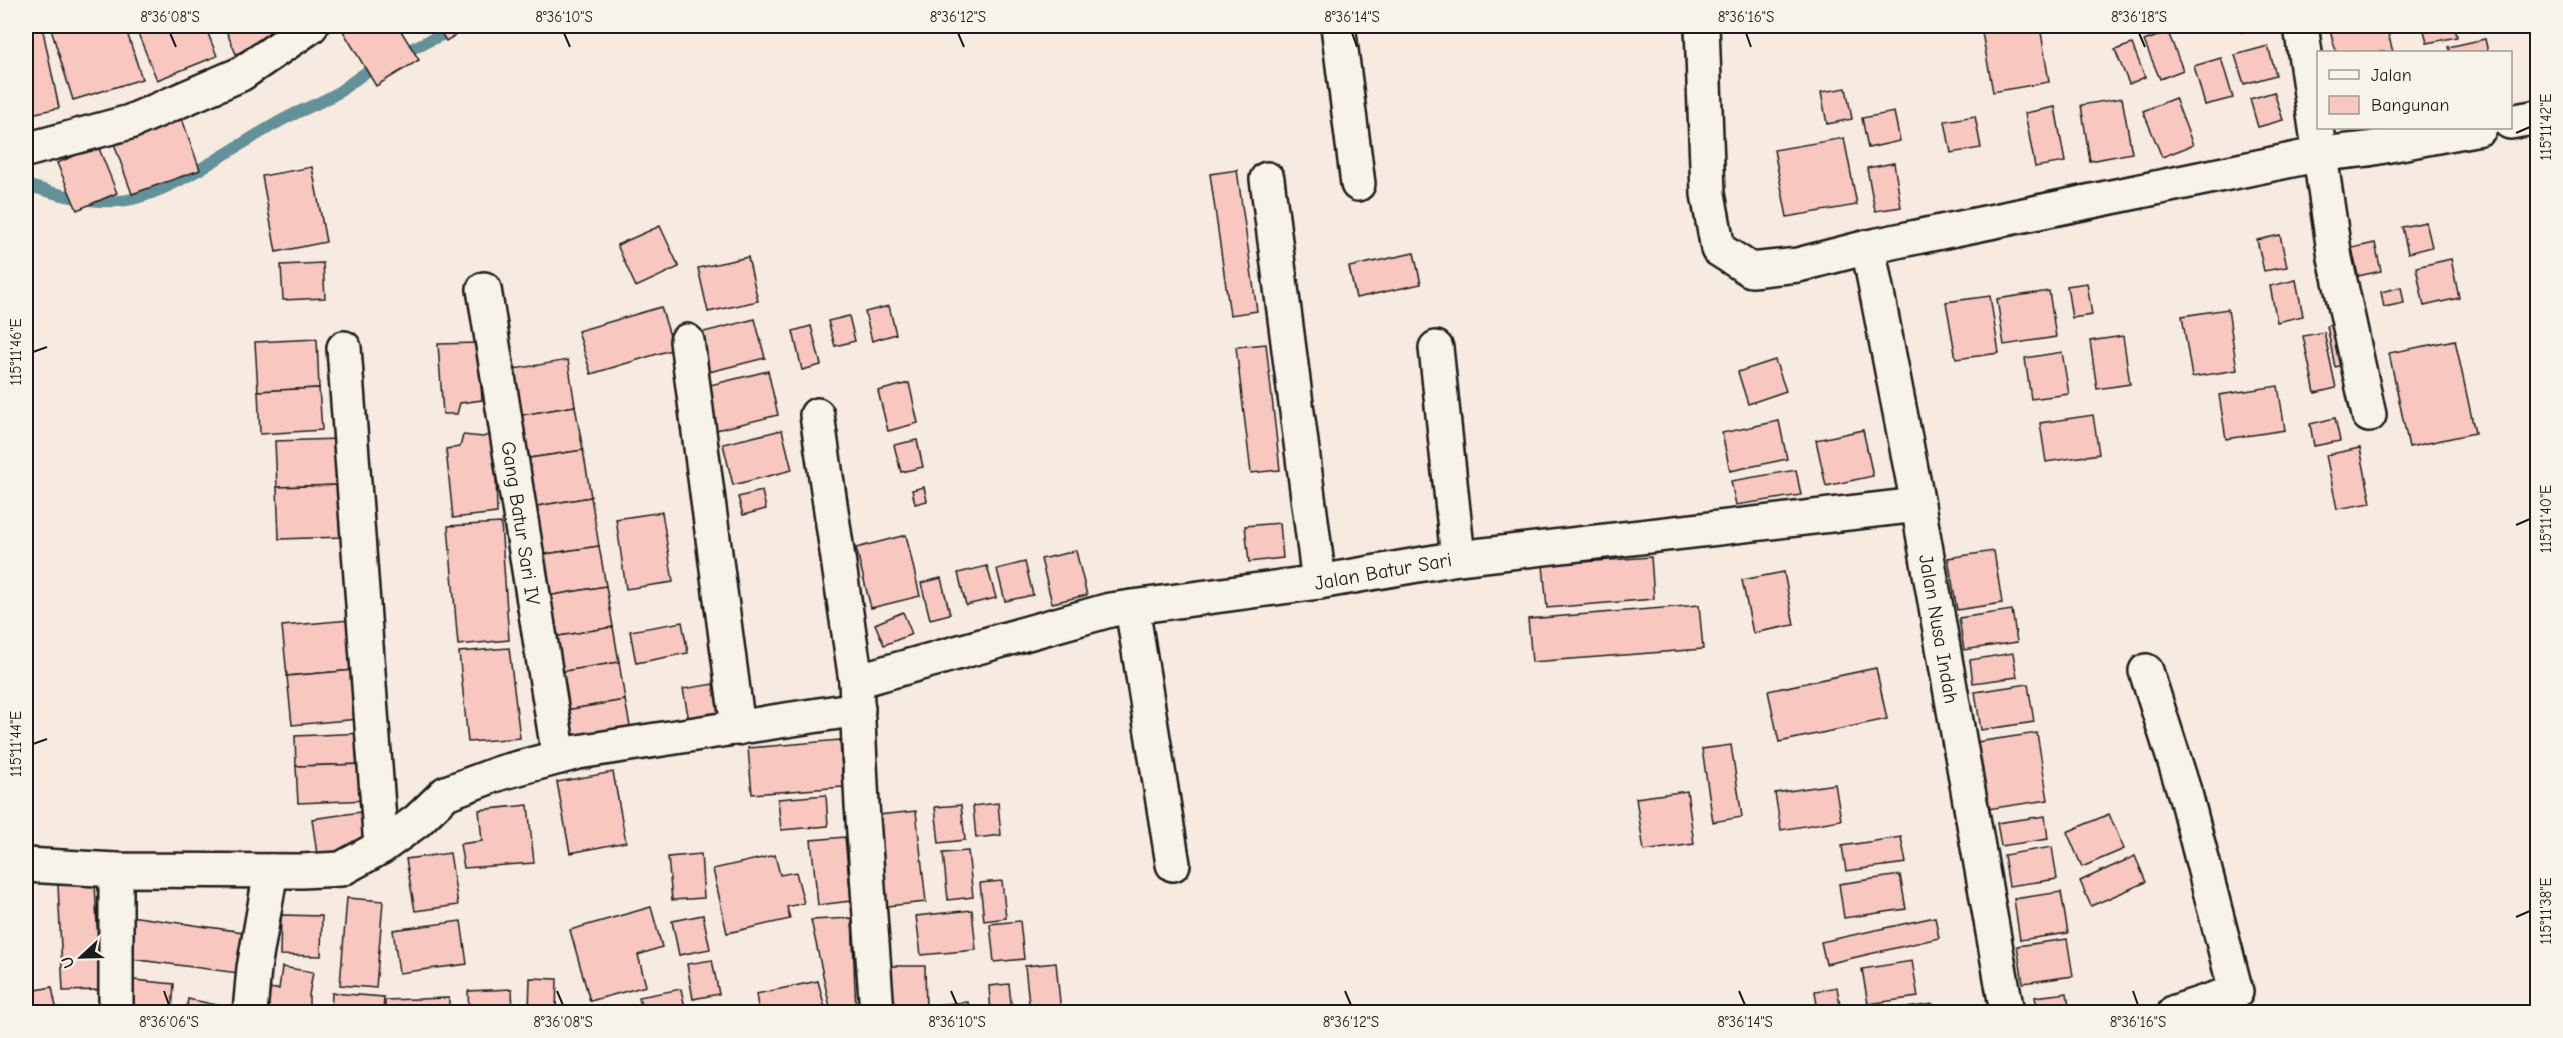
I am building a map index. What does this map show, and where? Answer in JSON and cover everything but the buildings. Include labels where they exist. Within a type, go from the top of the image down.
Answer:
[{"type":"street","points":[[26,150],[130,122],[241,74],[311,26]]},
{"type":"street","points":[[1338,26],[1358,184]]},
{"type":"street","points":[[1702,26],[1708,194],[1718,249],[1751,270],[1798,265],[1868,247],[2321,154],[2368,149],[2475,129]]},
{"type":"street","points":[[2301,26],[2317,128]]},
{"type":"street","points":[[2512,122],[2538,117]]},
{"type":"street","points":[[2317,129],[2323,188],[2335,258],[2369,415]]},
{"type":"street","points":[[1267,179],[1319,582]]},
{"type":"street","name":"Jalan Nusa Indah","points":[[1868,247],[1918,505],[2007,1012]]},
{"type":"street","name":"Gang Batur Sari IV","points":[[484,289],[559,757]]},
{"type":"street","points":[[687,341],[738,728]]},
{"type":"street","points":[[344,348],[381,847]]},
{"type":"street","points":[[1436,348],[1458,558]]},
{"type":"street","points":[[817,415],[857,695],[862,805],[877,1012]]},
{"type":"street","name":"Jalan Batur Sari","points":[[26,865],[116,870],[341,869],[381,847],[417,821],[446,793],[500,773],[559,757],[738,728],[857,695],[1110,610],[1319,582],[1458,558],[1918,505]]},
{"type":"street","points":[[1132,607],[1173,864]]},
{"type":"street","points":[[2146,671],[2186,797],[2240,1002],[2175,1012]]},
{"type":"street","points":[[116,870],[116,1012]]},
{"type":"street","points":[[250,1012],[254,968],[271,871]]},
{"type":"waterway","points":[[398,55],[461,26]]},
{"type":"waterway","points":[[26,185],[60,195],[95,201],[119,201],[139,197],[183,179],[271,126],[333,96],[380,64]]}]
